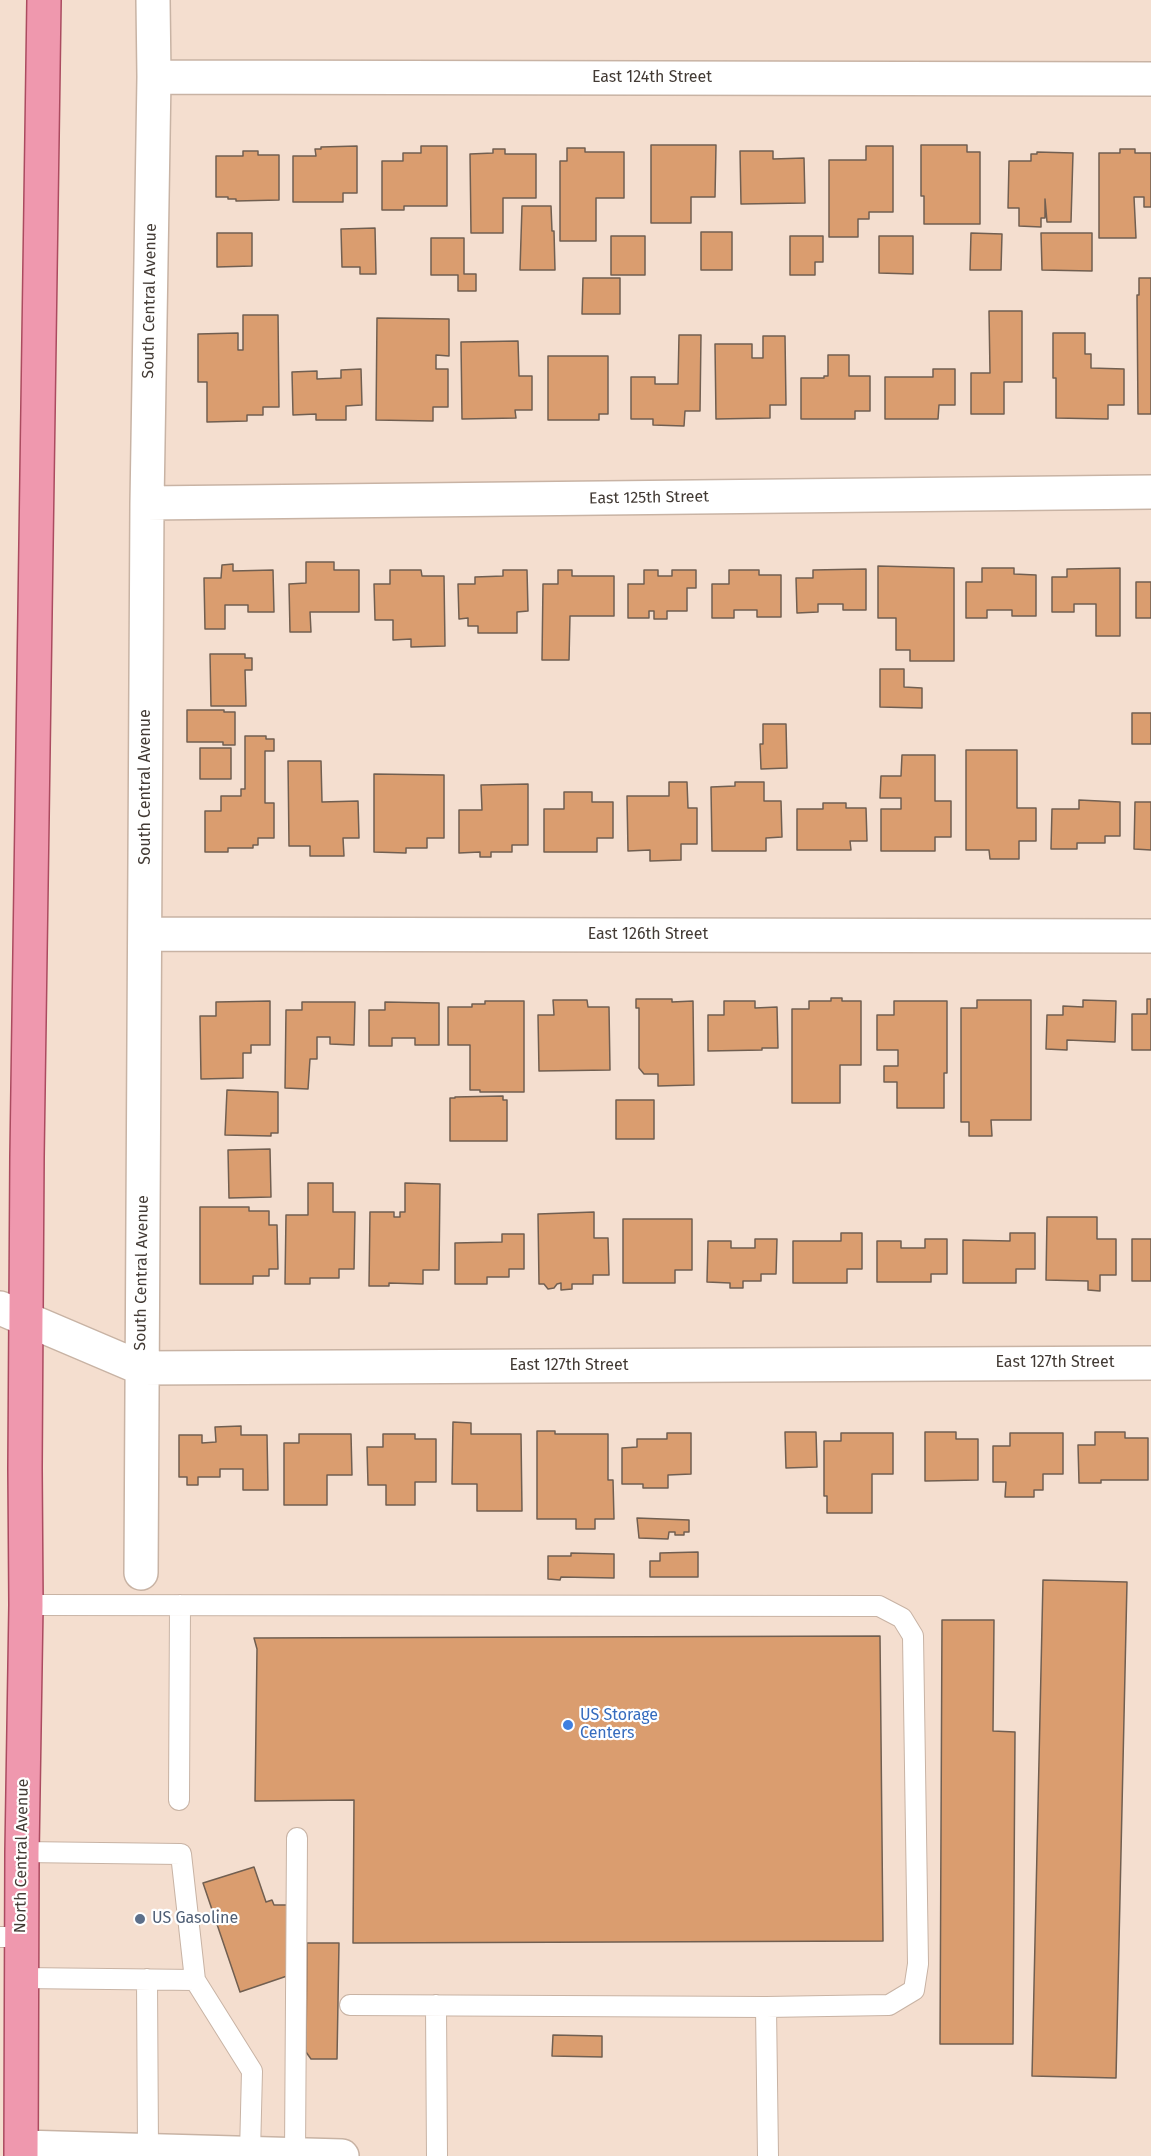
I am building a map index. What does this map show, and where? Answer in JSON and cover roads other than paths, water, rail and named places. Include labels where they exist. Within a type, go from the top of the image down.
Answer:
[{"type":"main road","points":[[13,1313],[44,0]]},
{"type":"main road","name":"North Central Avenue","points":[[13,1313],[26,1564],[22,1852],[11,1937],[22,1978],[14,2150]]},
{"type":"street","name":"South Central Avenue","points":[[141,1574],[147,503],[154,77],[153,0]]},
{"type":"street","name":"East 124th Street","points":[[154,77],[1151,79]]},
{"type":"street","name":"East 125th Street","points":[[147,503],[1151,492]]},
{"type":"street","name":"East 126th Street","points":[[146,934],[1151,936]]},
{"type":"street","name":"East 127th Street","points":[[13,1313],[141,1368],[1151,1363]]},
{"type":"street","points":[[14,2150],[148,2150],[342,2156]]},
{"type":"lane","points":[[26,1605],[879,1606],[902,1618],[913,1636],[918,1964],[914,1990],[889,2005],[766,2007],[350,2005]]},
{"type":"lane","points":[[179,1800],[180,1605]]},
{"type":"lane","points":[[295,2154],[297,1838]]},
{"type":"lane","points":[[22,1852],[181,1854],[195,1980],[252,2071],[250,2153]]},
{"type":"lane","points":[[22,1978],[195,1980]]},
{"type":"lane","points":[[147,1979],[148,2150]]},
{"type":"lane","points":[[436,2005],[437,2156]]},
{"type":"lane","points":[[766,2007],[768,2156]]},
{"type":"place","name":"US Storage Centers","points":[[568,1725]]},
{"type":"place","name":"US Gasoline","points":[[140,1919]]}]
